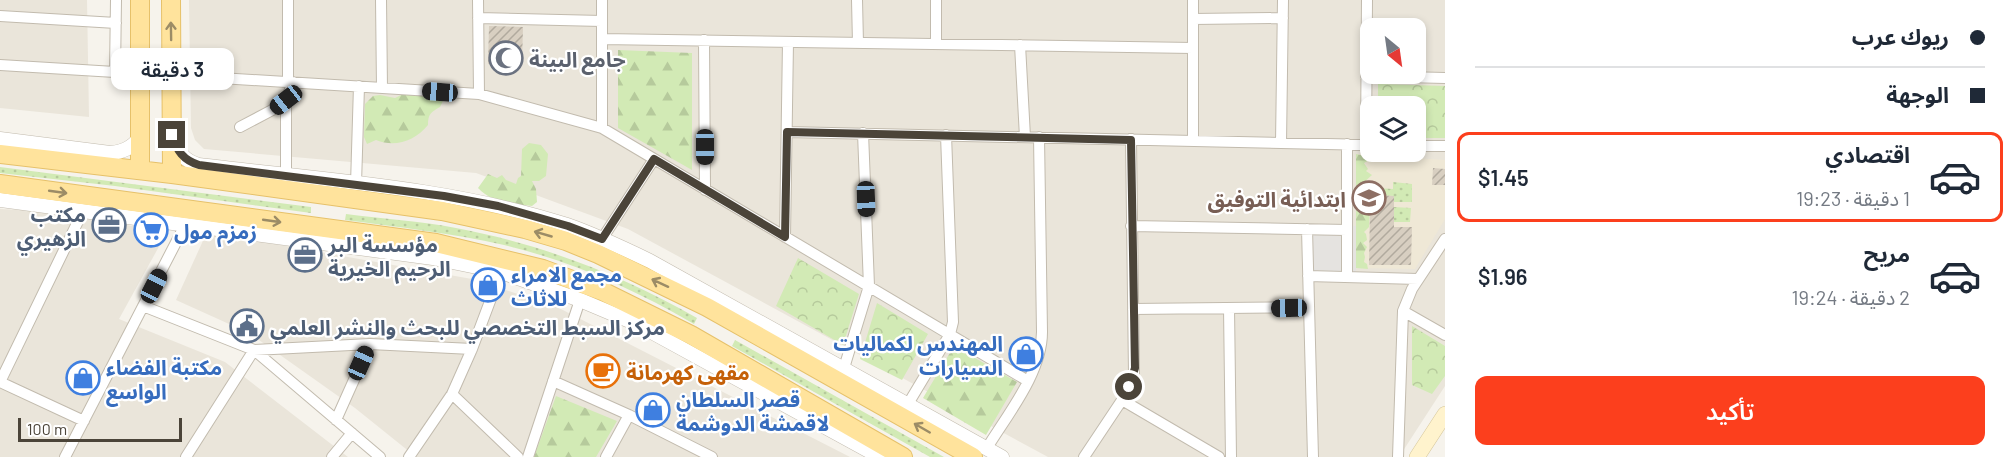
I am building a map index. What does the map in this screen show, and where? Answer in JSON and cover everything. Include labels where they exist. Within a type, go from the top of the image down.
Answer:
[{"type":"main road","points":[[140,0],[140,170]]},
{"type":"main road","points":[[171,0],[172,174]]},
{"type":"main road","points":[[172,135],[176,153],[182,164],[190,172],[207,178]]},
{"type":"main road","points":[[106,166],[118,163],[130,155],[136,149],[140,138]]},
{"type":"main road","points":[[0,154],[207,178],[310,193],[351,191],[443,204],[566,241],[641,274],[842,374],[980,453]]},
{"type":"main road","points":[[0,184],[22,195],[306,225],[340,230],[434,251],[543,269],[602,291],[691,334],[734,358],[821,417],[903,457]]},
{"type":"main road","points":[[340,230],[334,217],[336,209],[351,191]]},
{"type":"main road","points":[[306,225],[316,214],[317,207],[310,193]]},
{"type":"main road","points":[[691,334],[698,333],[708,321],[707,307]]},
{"type":"main road","points":[[734,358],[733,344],[737,337],[751,330]]},
{"type":"main road","points":[[1417,457],[1445,414]]},
{"type":"street","points":[[0,65],[115,72],[116,0]]},
{"type":"street","points":[[286,176],[286,100],[290,82],[288,0]]},
{"type":"street","points":[[381,0],[382,88]]},
{"type":"street","points":[[478,0],[479,94]]},
{"type":"street","points":[[602,0],[602,129]]},
{"type":"street","points":[[858,0],[858,43]]},
{"type":"street","points":[[936,0],[936,44]]},
{"type":"street","points":[[1193,0],[1193,141]]},
{"type":"street","points":[[1281,143],[1283,0]]},
{"type":"street","points":[[1367,0],[1367,18]]},
{"type":"street","points":[[0,16],[116,23]]},
{"type":"street","points":[[478,18],[602,21]]},
{"type":"street","points":[[1193,20],[1283,18]]},
{"type":"street","points":[[602,39],[1193,48]]},
{"type":"street","points":[[704,40],[705,190]]},
{"type":"street","points":[[785,237],[788,42]]},
{"type":"street","points":[[1020,45],[1025,137]]},
{"type":"street","points":[[172,75],[479,94],[602,129],[1028,381]]},
{"type":"street","points":[[1426,78],[1445,78]]},
{"type":"street","points":[[172,135],[181,154],[192,163],[286,176],[351,191],[359,86]]},
{"type":"street","points":[[240,127],[276,108],[286,100]]},
{"type":"street","points":[[787,132],[1360,145]]},
{"type":"street","points":[[842,374],[869,286],[863,133]]},
{"type":"street","points":[[908,404],[949,334],[954,316],[946,135]]},
{"type":"street","points":[[980,453],[1028,381],[1038,360],[1042,342],[1039,137]]},
{"type":"street","points":[[0,139],[110,153],[124,151],[140,138]]},
{"type":"street","points":[[1084,457],[1122,400],[1135,368],[1131,140]]},
{"type":"street","points":[[1347,144],[1347,277]]},
{"type":"street","points":[[1426,146],[1445,146]]},
{"type":"street","points":[[602,239],[654,159]]},
{"type":"street","points":[[0,200],[22,195],[83,211],[185,225],[434,251],[580,300],[638,324],[821,417],[880,457]]},
{"type":"street","points":[[443,204],[498,206],[568,226],[651,261],[842,374],[908,404],[980,453],[1002,457]]},
{"type":"street","points":[[83,211],[0,382],[84,421]]},
{"type":"street","points":[[65,457],[185,225]]},
{"type":"street","points":[[1131,225],[1347,230]]},
{"type":"street","points":[[1307,229],[1313,457]]},
{"type":"street","points":[[1398,457],[1403,310],[1418,279],[1445,239]]},
{"type":"street","points":[[409,457],[452,394],[501,272]]},
{"type":"street","points":[[1308,276],[1418,279]]},
{"type":"street","points":[[528,457],[580,300]]},
{"type":"street","points":[[143,306],[254,350],[380,457]]},
{"type":"street","points":[[1134,309],[1309,307]]},
{"type":"street","points":[[1229,308],[1231,457]]},
{"type":"street","points":[[1403,310],[1445,335]]},
{"type":"street","points":[[254,350],[370,344],[472,349]]},
{"type":"street","points":[[336,420],[370,344]]},
{"type":"street","points":[[186,457],[254,350]]},
{"type":"street","points":[[553,381],[629,415],[708,456]]},
{"type":"street","points":[[452,394],[518,457]]},
{"type":"street","points":[[1122,400],[1219,457]]},
{"type":"street","points":[[606,457],[629,415]]},
{"type":"street","points":[[332,457],[352,433]]},
{"type":"shaded area","points":[[0,0],[87,0],[89,117],[0,108]]},
{"type":"shaded area","points":[[189,0],[1445,0],[1445,386],[1399,457],[1048,457],[628,229],[476,173],[204,149],[195,140],[191,128]]},
{"type":"shaded area","points":[[1356,154],[1360,154],[1360,162],[1445,160],[1445,219],[1415,269],[1356,268]]},
{"type":"shaded area","points":[[0,209],[46,211],[167,232],[119,319],[225,362],[348,457],[0,457]]},
{"type":"shaded area","points":[[1302,225],[1356,226],[1356,279],[1304,278]]},
{"type":"shaded area","points":[[207,232],[472,279],[557,307],[850,457],[416,457],[355,408],[249,333],[176,300]]},
{"type":"green space","points":[[618,50],[692,53],[692,170],[618,128]]},
{"type":"green space","points":[[1378,84],[1445,86],[1445,138],[1426,138],[1426,96],[1378,96]]},
{"type":"green space","points":[[401,95],[427,95],[443,101],[440,107],[431,114],[428,125],[423,131],[411,139],[397,143],[376,140],[367,144],[364,137],[365,104],[373,96],[395,98]]},
{"type":"green space","points":[[529,143],[541,145],[548,154],[546,176],[539,181],[532,181],[536,189],[537,202],[532,206],[503,202],[490,197],[478,188],[488,174],[497,178],[502,175],[506,180],[516,184],[521,176],[522,149]]},
{"type":"green space","points":[[1356,154],[1360,155],[1360,162],[1366,162],[1364,163],[1368,169],[1366,171],[1372,175],[1361,185],[1361,195],[1356,197]]},
{"type":"green space","points":[[0,167],[311,207],[311,213],[0,173]]},
{"type":"green space","points":[[1393,182],[1412,184],[1412,202],[1394,202],[1394,196],[1376,195],[1377,188],[1393,189]]},
{"type":"green space","points":[[1394,207],[1411,208],[1410,222],[1376,222],[1394,214]]},
{"type":"green space","points":[[1356,208],[1370,208],[1369,227],[1364,232],[1367,240],[1363,243],[1367,247],[1364,262],[1368,269],[1356,268]]},
{"type":"green space","points":[[346,214],[442,226],[488,235],[550,252],[640,288],[697,318],[694,324],[602,277],[554,259],[464,237],[345,220]]},
{"type":"green space","points":[[798,258],[859,294],[843,345],[776,306]]},
{"type":"green space","points":[[877,303],[928,334],[902,380],[860,359]]},
{"type":"green space","points":[[1412,326],[1445,346],[1445,376],[1432,394],[1412,385]]},
{"type":"green space","points":[[735,340],[944,457],[930,457],[732,346]]},
{"type":"green space","points":[[954,346],[1017,382],[986,435],[923,398]]},
{"type":"green space","points":[[556,396],[617,421],[596,457],[534,457]]},
{"type":"building","points":[[489,26],[523,27],[522,65],[488,64]]},
{"type":"building","points":[[1433,168],[1445,169],[1445,185],[1432,185]]},
{"type":"building","points":[[1364,185],[1377,185],[1377,195],[1394,196],[1394,227],[1412,227],[1411,265],[1369,265],[1370,208],[1356,208],[1356,197],[1363,197]]},
{"type":"place","name":"جامع البينة","points":[[506,58]]},
{"type":"place","name":"ابتدائية التوفيق","points":[[1369,198]]},
{"type":"place","name":"مكتب الزهيري","points":[[109,225]]},
{"type":"place","name":"زمزم مول","points":[[151,230]]},
{"type":"place","name":"مؤسسة البر الرحيم الخيرية","points":[[305,255]]},
{"type":"place","name":"مجمع الامراء للاثاث","points":[[488,285]]},
{"type":"place","name":"مركز السبط التخصصي للبحث والنشر العلمي","points":[[247,326]]},
{"type":"place","name":"المهندس لكماليات السيارات","points":[[1026,354]]},
{"type":"place","name":"مقهى كهرمانة","points":[[603,371]]},
{"type":"place","name":"مكتبة الفضاء الواسع","points":[[83,378]]},
{"type":"place","name":"قصر السلطان لاقمشة الدوشمة","points":[[653,410]]},
{"type":"route","points":[[172,135],[177,149],[186,160],[199,165],[444,196],[498,206],[568,226],[602,239],[654,159],[785,237],[787,132],[1131,140],[1135,368],[1129,387]]}]
